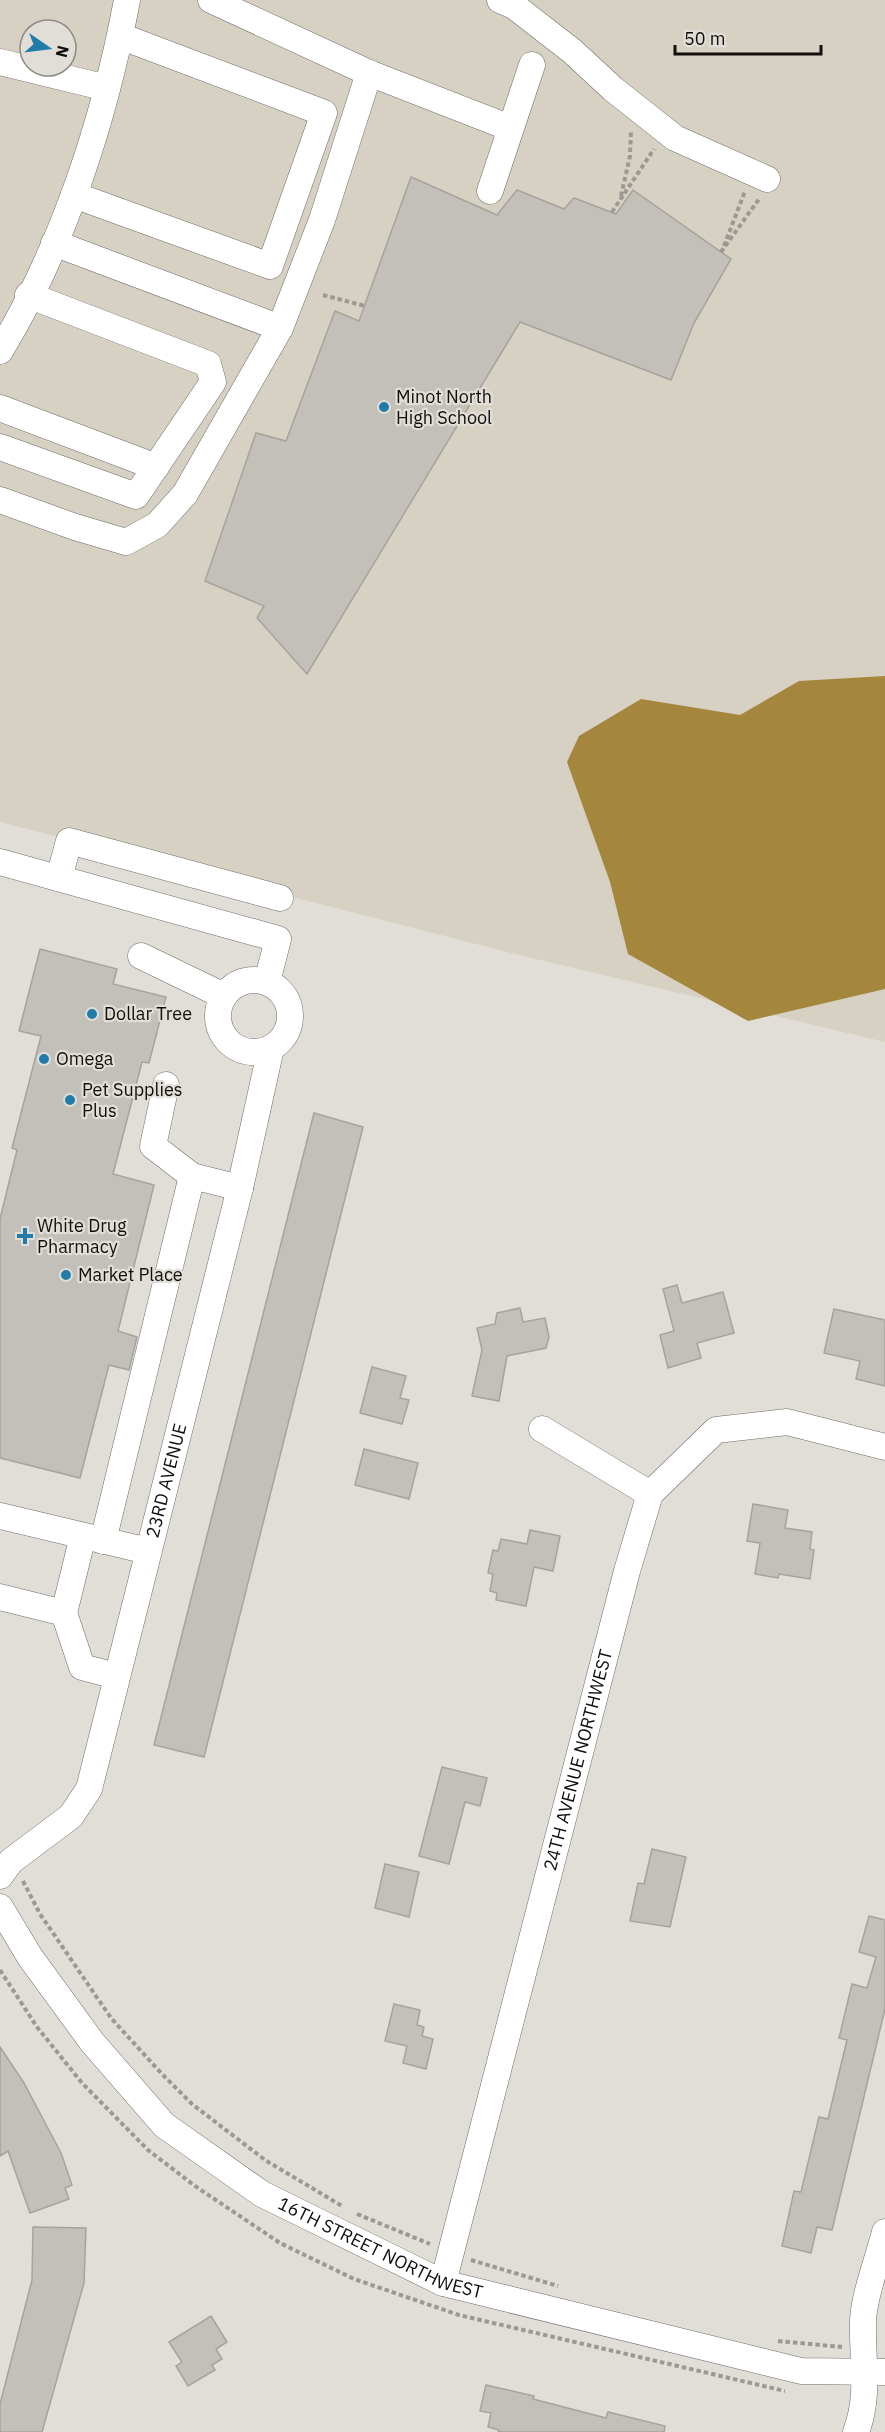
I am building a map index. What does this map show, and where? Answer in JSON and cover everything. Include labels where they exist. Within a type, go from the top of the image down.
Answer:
[{"type":"street","points":[[0,351],[54,243],[74,195],[106,88],[127,0]]},
{"type":"street","points":[[211,0],[244,7],[369,73],[510,128]]},
{"type":"street","points":[[500,0],[514,6],[572,51],[613,88],[675,138],[759,187]]},
{"type":"street","points":[[74,195],[270,266],[324,113],[120,36]]},
{"type":"street","points":[[0,62],[106,88]]},
{"type":"street","points":[[490,191],[532,65]]},
{"type":"street","points":[[0,500],[75,527],[126,542],[157,525],[185,494],[280,328],[315,239],[369,73]]},
{"type":"street","points":[[54,243],[280,328]]},
{"type":"street","points":[[0,447],[136,496],[213,382],[208,364],[28,295]]},
{"type":"street","points":[[0,408],[156,467]]},
{"type":"street","points":[[59,878],[69,842],[280,898]]},
{"type":"street","points":[[0,862],[278,939],[267,982]]},
{"type":"street","points":[[141,956],[224,996]]},
{"type":"street","points":[[243,982],[267,982],[285,997],[291,1020],[281,1041],[271,1048],[249,1052],[228,1041],[221,1031],[218,1020],[224,996],[243,982]]},
{"type":"street","name":"23RD AVENUE","points":[[6,1869],[71,1816],[89,1790],[240,1188],[271,1048]]},
{"type":"street","points":[[166,1085],[153,1146],[192,1176],[240,1188]]},
{"type":"street","points":[[116,1676],[82,1667],[64,1613],[93,1538],[192,1176]]},
{"type":"street","name":"24TH AVENUE NORTHWEST","points":[[443,2283],[627,1571],[650,1494],[716,1430],[787,1422],[885,1447]]},
{"type":"street","points":[[542,1429],[650,1494]]},
{"type":"street","points":[[0,1516],[148,1551]]},
{"type":"street","points":[[0,1597],[64,1613]]},
{"type":"street","name":"16TH STREET NORTHWEST","points":[[0,1907],[30,1957],[92,2042],[164,2125],[262,2194],[443,2283],[801,2371],[872,2363]]},
{"type":"street","points":[[855,2432],[862,2416],[872,2363],[863,2320],[885,2232]]},
{"type":"path","points":[[621,199],[630,156],[631,120]]},
{"type":"path","points":[[612,212],[660,141]]},
{"type":"path","points":[[759,187],[721,252],[759,187]]},
{"type":"path","points":[[323,295],[365,306]]},
{"type":"path","points":[[6,1869],[40,1914],[111,2018],[192,2104],[265,2160],[348,2210],[451,2253],[566,2289]]},
{"type":"path","points":[[776,2340],[817,2346],[872,2363]]},
{"type":"shaded area","points":[[0,0],[885,0],[885,1042],[515,954],[0,822]]},
{"type":"shaded area","points":[[885,676],[885,989],[748,1021],[628,954],[610,882],[567,762],[579,736],[641,699],[740,715],[799,681]]},
{"type":"building","name":"Minot North High School","points":[[411,177],[497,215],[517,190],[564,209],[574,198],[616,214],[633,190],[731,259],[694,323],[671,380],[520,322],[307,674],[257,618],[264,606],[205,581],[256,433],[286,441],[335,311],[359,321]]},
{"type":"building","name":"Market Place","points":[[40,949],[117,969],[113,984],[166,997],[149,1063],[142,1062],[113,1174],[154,1185],[118,1331],[137,1337],[129,1370],[109,1365],[80,1478],[0,1458],[0,1219],[17,1150],[12,1148],[41,1036],[19,1031]]},
{"type":"building","points":[[314,1113],[363,1127],[204,1757],[154,1745]]},
{"type":"building","points":[[677,1285],[682,1303],[723,1292],[734,1333],[697,1343],[701,1358],[668,1368],[660,1335],[674,1331],[663,1289]]},
{"type":"building","points":[[520,1308],[523,1322],[545,1318],[549,1337],[546,1348],[507,1356],[499,1401],[472,1396],[482,1350],[477,1328],[495,1324],[497,1313]]},
{"type":"building","points":[[834,1309],[885,1320],[885,1386],[856,1379],[860,1361],[824,1353]]},
{"type":"building","points":[[372,1367],[406,1376],[400,1398],[409,1400],[402,1424],[360,1413]]},
{"type":"building","points":[[364,1449],[418,1463],[409,1499],[355,1485]]},
{"type":"building","points":[[753,1504],[788,1510],[785,1528],[812,1532],[810,1549],[814,1550],[810,1579],[779,1574],[778,1578],[755,1574],[760,1543],[747,1541]]},
{"type":"building","points":[[530,1530],[560,1536],[553,1571],[534,1567],[526,1606],[496,1600],[497,1593],[490,1591],[493,1574],[488,1573],[493,1550],[498,1551],[501,1539],[527,1544]]},
{"type":"building","points":[[442,1767],[487,1778],[480,1806],[465,1802],[449,1864],[419,1856]]},
{"type":"building","points":[[652,1849],[686,1857],[670,1927],[630,1921],[638,1883],[644,1884]]},
{"type":"building","points":[[385,1864],[419,1872],[409,1917],[375,1908]]},
{"type":"building","points":[[869,1916],[885,1920],[885,2009],[832,2230],[817,2227],[811,2253],[782,2246],[794,2191],[801,2192],[819,2117],[828,2119],[847,2040],[839,2038],[852,1984],[867,1988],[876,1957],[859,1952]]},
{"type":"building","points":[[394,2004],[420,2010],[417,2025],[424,2027],[422,2036],[433,2039],[426,2069],[403,2063],[407,2046],[385,2041]]},
{"type":"building","points":[[0,2047],[24,2083],[61,2153],[72,2185],[65,2188],[69,2199],[30,2213],[8,2151],[0,2156]]},
{"type":"building","points":[[33,2227],[86,2228],[84,2283],[42,2432],[0,2432],[0,2404],[32,2280]]},
{"type":"building","points":[[211,2316],[227,2342],[216,2349],[222,2359],[212,2365],[215,2370],[188,2386],[176,2366],[182,2362],[169,2342]]},
{"type":"building","points":[[486,2385],[534,2396],[533,2399],[606,2418],[608,2412],[665,2426],[664,2432],[498,2432],[499,2430],[488,2427],[491,2413],[480,2411]]},
{"type":"place","name":"Minot North High School","points":[[384,407]]},
{"type":"place","name":"Dollar Tree","points":[[92,1014]]},
{"type":"place","name":"Omega","points":[[44,1059]]},
{"type":"place","name":"Pet Supplies Plus","points":[[70,1100]]},
{"type":"place","name":"White Drug Pharmacy","points":[[25,1236]]},
{"type":"place","name":"Market Place","points":[[66,1275]]}]
